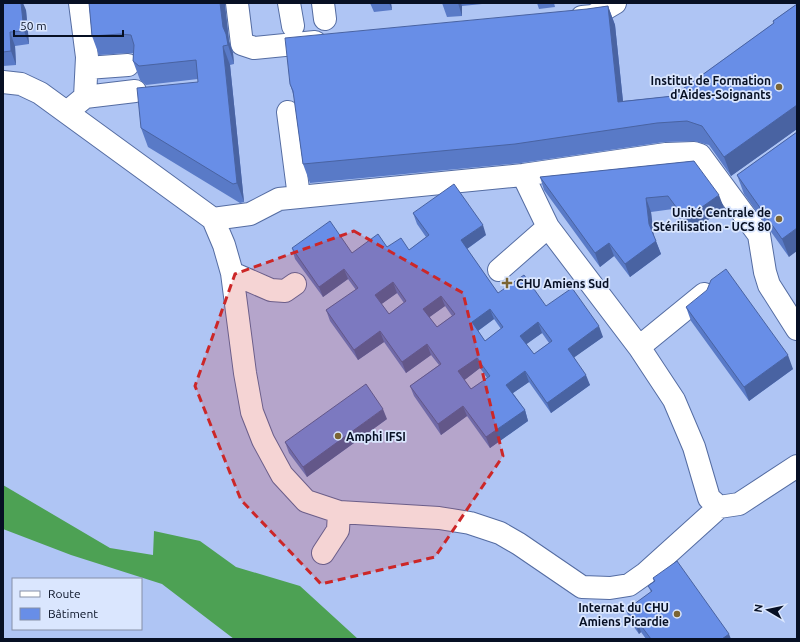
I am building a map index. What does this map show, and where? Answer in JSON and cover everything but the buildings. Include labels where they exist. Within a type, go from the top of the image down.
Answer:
[{"type":"street","points":[[80,3],[87,57],[85,97]]},
{"type":"street","points":[[237,3],[242,44],[254,48],[333,40]]},
{"type":"street","points":[[289,3],[293,26]]},
{"type":"street","points":[[562,19],[593,16],[615,3]]},
{"type":"street","points":[[87,68],[128,65]]},
{"type":"street","points":[[3,82],[21,84],[40,93],[213,219],[224,245],[232,273],[245,373],[252,412],[263,440],[282,475],[306,501],[339,512],[439,518],[470,523],[500,533],[520,544],[582,587],[610,588],[629,585],[646,573],[719,507],[739,504],[797,466]]},
{"type":"street","points":[[67,112],[85,97],[135,91]]},
{"type":"street","points":[[288,112],[299,197]]},
{"type":"street","points":[[213,219],[250,214],[280,199],[523,175],[666,154],[694,153],[700,155],[759,235],[762,246],[765,272],[769,286],[797,329]]},
{"type":"street","points":[[523,175],[548,227],[639,347],[674,400],[694,447],[709,498],[719,507]]},
{"type":"street","points":[[499,270],[548,227]]},
{"type":"street","points":[[232,273],[271,290],[284,291],[295,284]]},
{"type":"street","points":[[639,347],[704,294]]},
{"type":"street","points":[[323,553],[338,530],[339,512]]},
{"type":"highlighted area","points":[[354,231],[463,293],[503,456],[435,557],[321,584],[241,500],[195,386],[235,274]]},
{"type":"green space","points":[[3,485],[110,548],[153,555],[154,531],[200,541],[236,567],[300,586],[358,639],[234,639],[162,584],[71,555],[3,529]]},
{"type":"place","name":"Institut de Formation d'Aides-Soignants","points":[[779,87]]},
{"type":"place","name":"Unité Centrale de Stérilisation - UCS 80","points":[[779,219]]},
{"type":"place","name":"CHU Amiens Sud","points":[[507,283]]},
{"type":"place","name":"Amphi IFSI","points":[[338,436]]},
{"type":"place","name":"Internat du CHU Amiens Picardie","points":[[677,614]]}]
